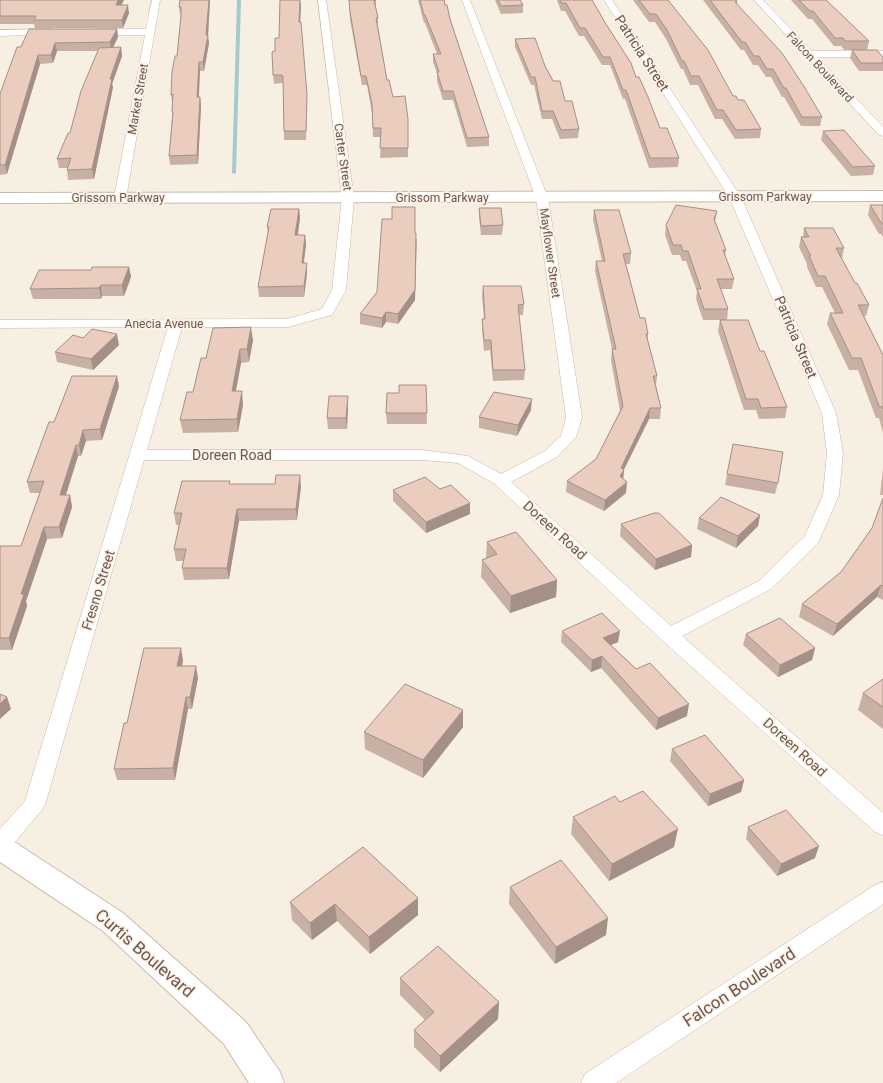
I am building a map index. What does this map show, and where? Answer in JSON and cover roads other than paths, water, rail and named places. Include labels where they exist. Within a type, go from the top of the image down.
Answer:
[{"type":"main road","name":"Grissom Parkway","points":[[0,198],[542,198],[883,196]]},
{"type":"main road","name":"Curtis Boulevard","points":[[0,845],[114,922],[235,1033],[268,1083]]},
{"type":"street","name":"Market Street","points":[[120,198],[156,0]]},
{"type":"street","name":"Carter Street","points":[[322,0],[348,198],[339,290],[327,312]]},
{"type":"street","name":"Mayflower Street","points":[[466,0],[542,198],[574,417],[568,437],[551,454],[501,481]]},
{"type":"street","name":"Patricia Street","points":[[608,0],[735,197],[829,413],[835,453],[830,496],[812,539],[766,585],[669,635]]},
{"type":"street","name":"Falcon Boulevard","points":[[758,0],[883,133]]},
{"type":"street","points":[[0,34],[64,32]]},
{"type":"street","points":[[87,32],[150,32]]},
{"type":"street","points":[[808,54],[883,54]]},
{"type":"street","points":[[865,114],[877,114]]},
{"type":"street","name":"Anecia Avenue","points":[[0,324],[288,323],[327,312]]},
{"type":"street","name":"Fresno Street","points":[[0,845],[34,805],[176,324]]},
{"type":"street","name":"Doreen Road","points":[[138,455],[422,455],[462,459],[501,481],[669,635],[883,826]]},
{"type":"street","name":"Falcon Boulevard","points":[[594,1083],[883,892]]},
{"type":"waterway","points":[[234,173],[239,0]]}]
